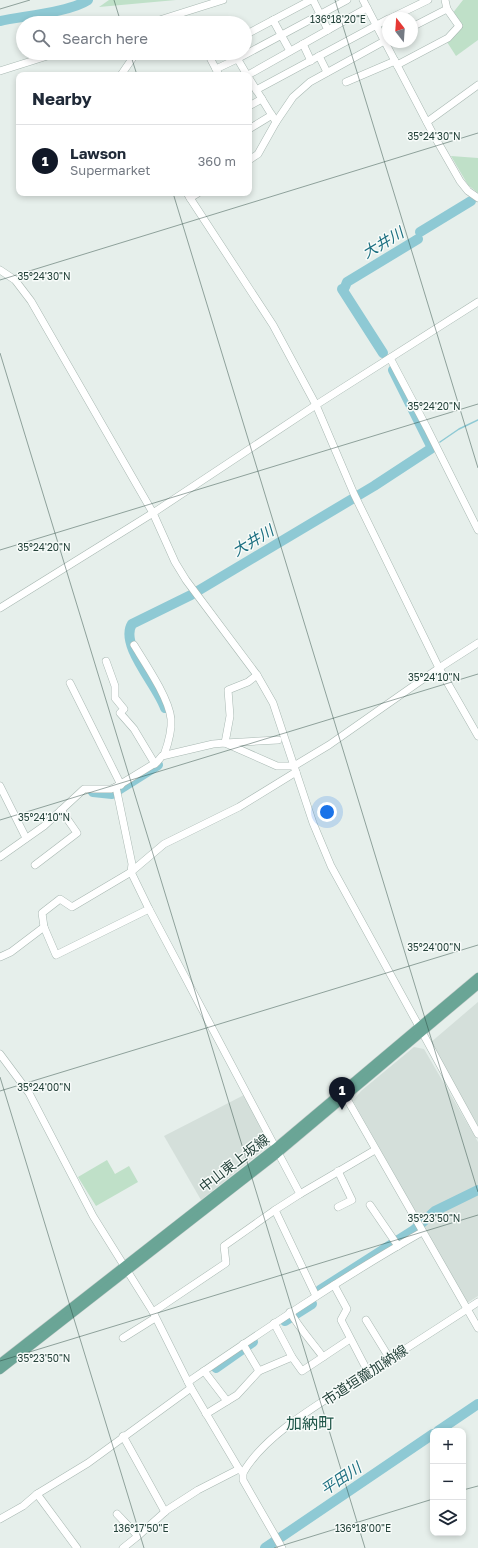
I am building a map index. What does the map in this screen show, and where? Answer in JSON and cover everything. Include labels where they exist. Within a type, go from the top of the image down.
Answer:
[{"type":"main road","name":"中山東上坂線","points":[[420,1031],[478,977]]},
{"type":"main road","name":"中山東上坂線","points":[[0,1363],[276,1151],[420,1031],[478,985]]},
{"type":"main road","name":"中山東上坂線","points":[[0,1370],[126,1267]]},
{"type":"street","points":[[173,16],[223,0]]},
{"type":"street","points":[[252,31],[312,0],[328,30]]},
{"type":"street","points":[[252,49],[281,36],[347,0]]},
{"type":"street","points":[[403,12],[428,0]]},
{"type":"street","points":[[346,82],[396,63],[448,38],[459,26],[447,9],[444,0]]},
{"type":"street","points":[[252,72],[328,30],[366,3],[376,25],[382,34]]},
{"type":"street","points":[[418,24],[447,9]]},
{"type":"street","points":[[272,20],[290,51]]},
{"type":"street","points":[[274,119],[262,98],[253,87],[319,56],[382,22]]},
{"type":"street","points":[[252,158],[258,154],[274,119],[293,97],[310,82],[382,42]]},
{"type":"street","points":[[303,44],[311,60]]},
{"type":"street","points":[[389,48],[427,122],[460,181],[468,191],[478,198]]},
{"type":"street","points":[[319,56],[327,72]]},
{"type":"street","points":[[0,71],[35,60]]},
{"type":"street","points":[[123,72],[131,60]]},
{"type":"street","points":[[211,60],[218,72],[232,60]]},
{"type":"street","points":[[238,60],[244,72]]},
{"type":"street","points":[[427,122],[478,84]]},
{"type":"street","points":[[252,104],[262,98]]},
{"type":"street","points":[[252,128],[274,119]]},
{"type":"street","points":[[189,196],[273,325],[316,405],[355,496],[439,668],[478,736]]},
{"type":"street","points":[[0,270],[15,280],[31,301],[153,513],[175,562],[195,593],[257,675],[273,702],[313,823],[331,866],[420,1031],[478,1134]]},
{"type":"street","points":[[0,608],[153,513],[316,405],[478,302]]},
{"type":"street","points":[[390,358],[478,530]]},
{"type":"street","points":[[148,908],[56,955],[44,928],[42,913],[60,899],[72,907],[131,872],[164,844],[239,807],[439,668],[478,643]]},
{"type":"street","points":[[0,857],[44,826],[84,789],[118,788],[155,764],[164,755],[169,737],[171,719],[168,706],[134,645]]},
{"type":"street","points":[[106,661],[115,686],[115,698],[124,709],[120,713],[134,729],[155,764]]},
{"type":"street","points":[[225,743],[230,716],[228,690],[248,682],[257,675]]},
{"type":"street","points":[[70,683],[94,728],[118,788],[132,864],[131,872],[148,908],[300,1194]]},
{"type":"street","points":[[164,755],[212,744],[278,740]]},
{"type":"street","points":[[225,743],[277,766],[295,769]]},
{"type":"street","points":[[0,786],[26,838]]},
{"type":"street","points":[[36,865],[77,833],[61,810]]},
{"type":"street","points":[[0,957],[11,952],[44,928]]},
{"type":"street","points":[[0,1054],[29,1093],[93,1216],[126,1267],[154,1315],[190,1385],[241,1471],[243,1480],[282,1548]]},
{"type":"street","points":[[344,1095],[478,1328]]},
{"type":"street","points":[[123,1338],[226,1262],[224,1246],[300,1194],[375,1150]]},
{"type":"street","points":[[338,1172],[352,1200],[338,1208]]},
{"type":"street","points":[[370,1205],[397,1243]]},
{"type":"street","points":[[275,1210],[316,1296]]},
{"type":"street","points":[[0,1518],[23,1506],[37,1494],[88,1463],[190,1385],[204,1371],[243,1344],[420,1228]]},
{"type":"street","points":[[334,1285],[348,1309],[341,1320],[368,1372]]},
{"type":"street","name":"市道垣籠加納線","points":[[241,1471],[282,1430],[368,1372],[478,1302]]},
{"type":"street","points":[[290,1312],[299,1328],[304,1331],[323,1357]]},
{"type":"street","points":[[366,1320],[390,1359]]},
{"type":"street","points":[[274,1323],[292,1357],[302,1371],[350,1339]]},
{"type":"street","points":[[243,1344],[259,1371]]},
{"type":"street","points":[[206,1414],[227,1400],[237,1396],[259,1371],[292,1357]]},
{"type":"street","points":[[204,1371],[227,1400]]},
{"type":"street","points":[[123,1436],[165,1512]]},
{"type":"street","points":[[123,1548],[165,1512],[198,1490],[241,1471]]},
{"type":"street","points":[[37,1494],[77,1548]]},
{"type":"street","points":[[117,1514],[138,1536]]},
{"type":"shaded area","points":[[478,1002],[478,1126],[430,1043]]},
{"type":"shaded area","points":[[414,1047],[424,1049],[478,1142],[478,1296],[467,1303],[353,1101],[361,1091]]},
{"type":"shaded area","points":[[244,1095],[271,1144],[201,1200],[164,1136]]},
{"type":"green space","points":[[109,0],[176,0],[99,7]]},
{"type":"green space","points":[[463,0],[478,0],[478,40],[456,56],[447,42],[462,25],[452,14]]},
{"type":"green space","points":[[451,156],[478,158],[478,193],[468,185]]},
{"type":"green space","points":[[107,1160],[115,1174],[129,1166],[138,1182],[96,1206],[78,1177]]},
{"type":"waterway","points":[[29,16],[70,8],[88,0]]},
{"type":"waterway","points":[[0,21],[16,18]]},
{"type":"waterway","name":"大井川","points":[[420,232],[471,201]]},
{"type":"waterway","name":"大井川","points":[[345,287],[347,282],[418,239]]},
{"type":"waterway","name":"大井川","points":[[342,289],[383,353]]},
{"type":"waterway","name":"大井川","points":[[165,708],[135,654],[129,633],[132,624],[191,595],[374,486],[432,448],[393,370]]},
{"type":"waterway","points":[[440,442],[459,429],[478,420]]},
{"type":"waterway","name":"大井川","points":[[93,792],[112,794],[158,765]]},
{"type":"waterway","points":[[320,1290],[414,1230],[435,1211],[478,1190]]},
{"type":"waterway","points":[[285,1321],[312,1304]]},
{"type":"waterway","points":[[216,1368],[253,1342]]},
{"type":"waterway","name":"平田川","points":[[442,1428],[478,1404]]},
{"type":"waterway","name":"平田川","points":[[265,1548],[430,1436]]},
{"type":"place","name":"Lawson","points":[[342,1110]]},
{"type":"district","name":"加納町","points":[[310,1423]]}]
